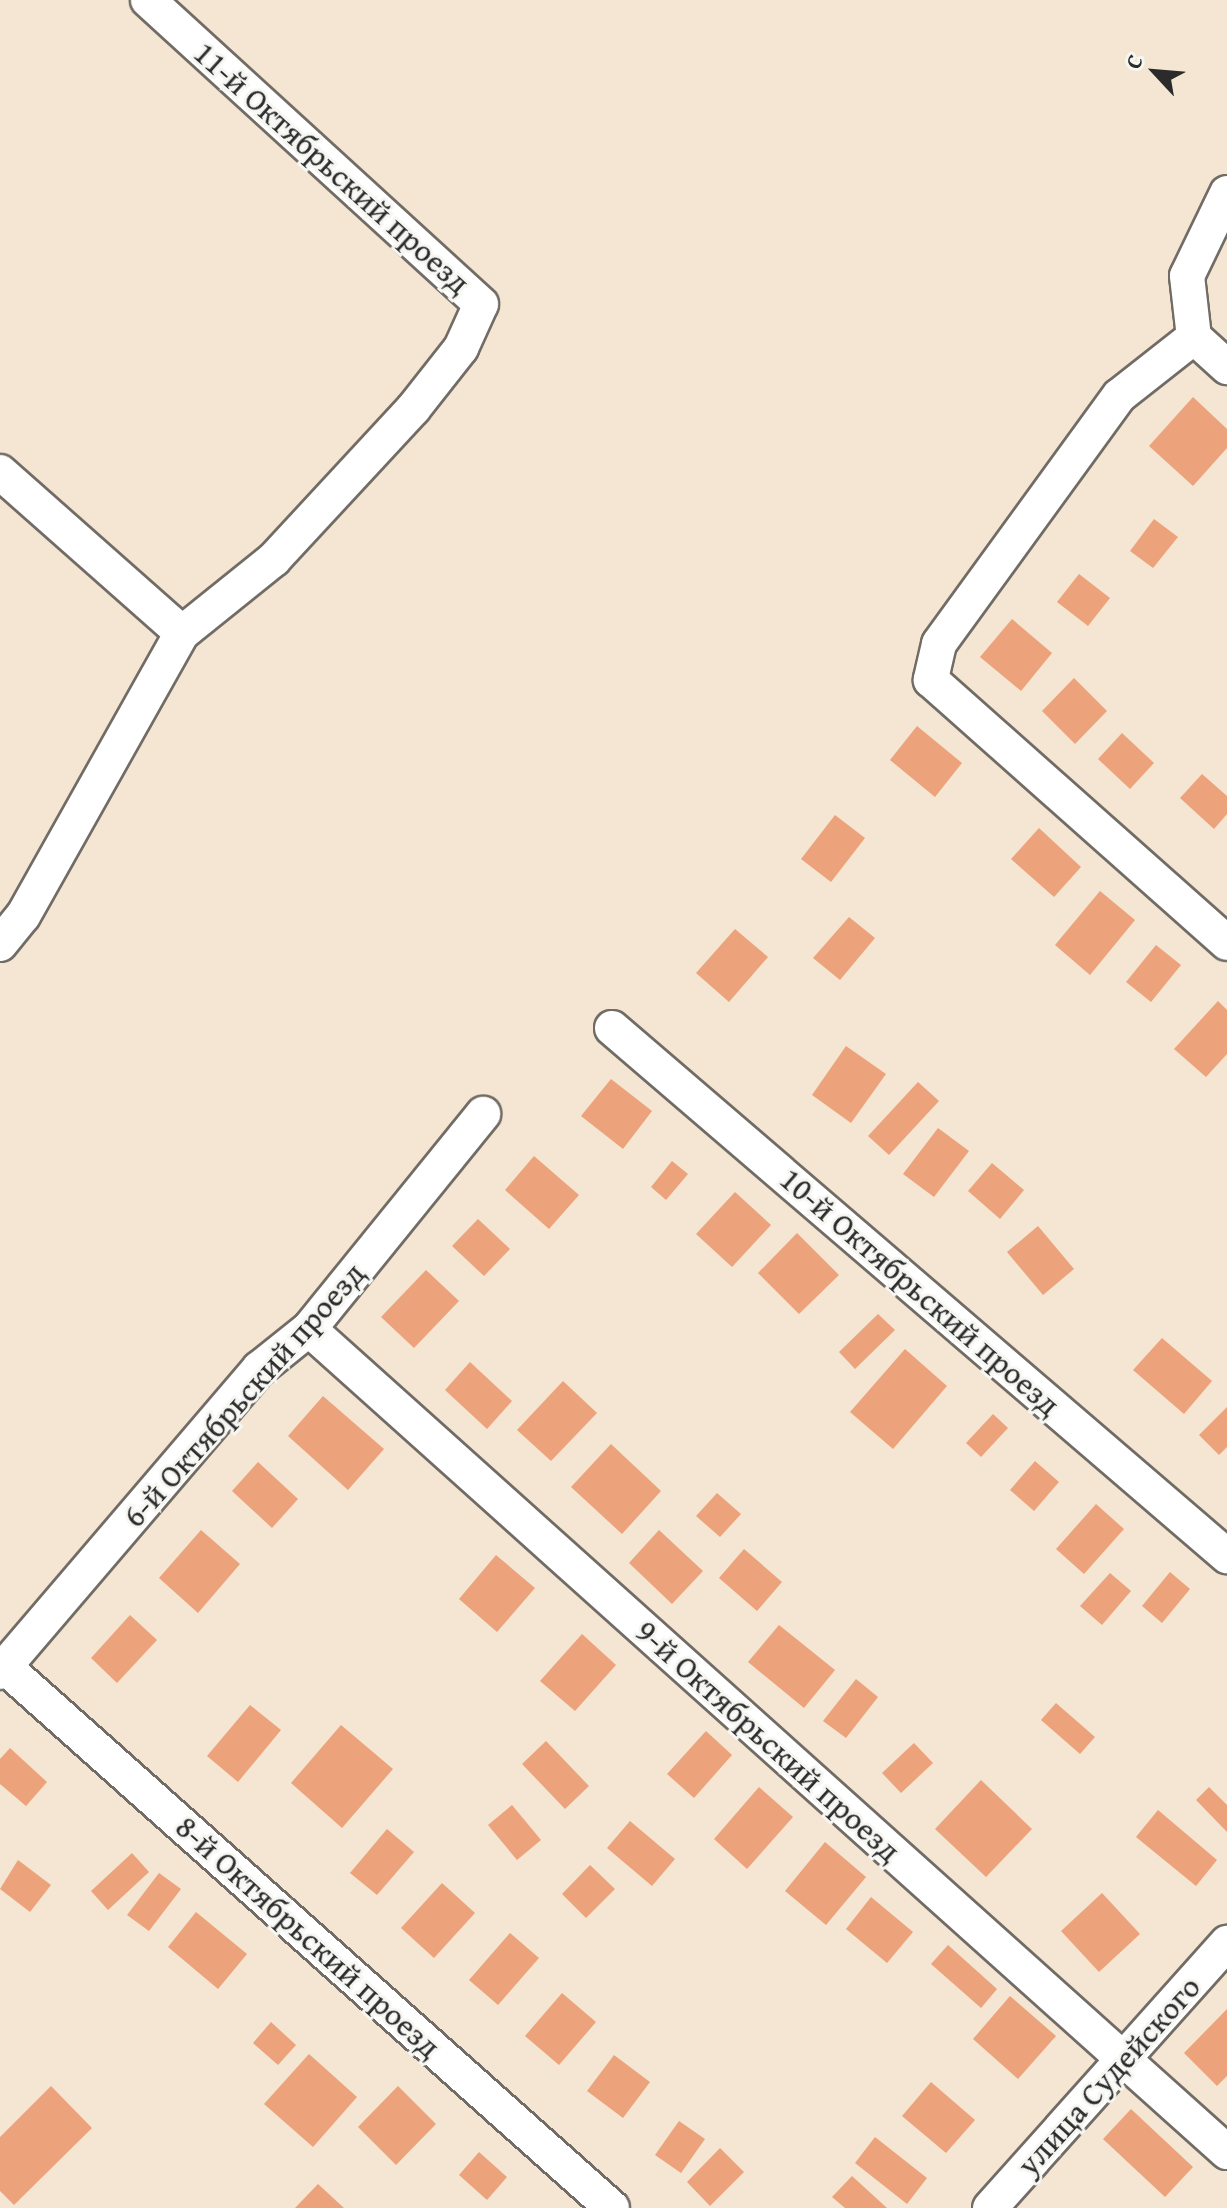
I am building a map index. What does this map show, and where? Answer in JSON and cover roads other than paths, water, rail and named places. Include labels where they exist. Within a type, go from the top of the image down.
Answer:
[{"type":"street","name":"11-й Октябрьский проезд","points":[[148,0],[481,304],[461,348],[413,409],[274,559],[182,633]]},
{"type":"street","points":[[1227,193],[1187,276],[1194,337],[1227,367]]},
{"type":"street","points":[[1194,337],[1119,396],[939,644],[931,680],[1227,943]]},
{"type":"street","points":[[0,472],[182,633],[23,916],[0,944]]},
{"type":"street","name":"10-й Октябрьский проезд","points":[[612,1028],[1227,1556]]},
{"type":"street","name":"6-й Октябрьский проезд","points":[[2,1669],[259,1369],[309,1329],[483,1114]]},
{"type":"street","name":"9-й Октябрьский проезд","points":[[309,1329],[1227,2152]]},
{"type":"street","name":"8-й Октябрьский проезд","points":[[2,1669],[612,2208]]},
{"type":"street","name":"улица Судейского","points":[[990,2208],[1227,1943]]}]
